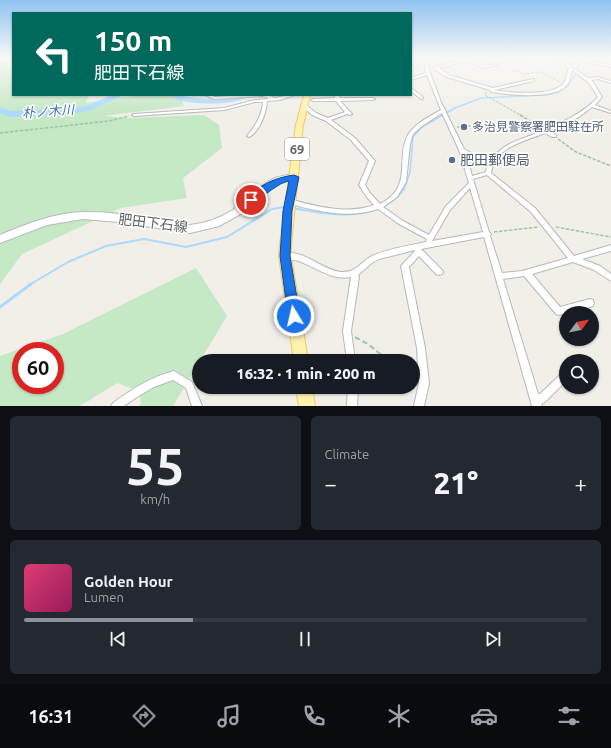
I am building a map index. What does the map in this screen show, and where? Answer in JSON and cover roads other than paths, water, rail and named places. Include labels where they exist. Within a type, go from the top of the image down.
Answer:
[{"type":"main road","name":"69","points":[[300,354],[285,256],[289,205],[303,105],[310,98]]},
{"type":"main road","name":"肥田下石線","points":[[0,239],[42,223],[95,216],[190,229],[204,228],[217,224],[228,218],[274,182],[281,179],[294,177]]},
{"type":"main road","points":[[305,394],[307,406]]},
{"type":"street","points":[[430,77],[444,113],[462,150],[488,234],[498,276],[536,403],[559,382]]},
{"type":"street","points":[[451,77],[504,94],[536,94],[559,90],[566,84],[570,77]]},
{"type":"street","points":[[488,173],[490,166],[502,151],[514,142],[545,131],[593,106],[600,97],[589,79],[586,77]]},
{"type":"street","points":[[589,79],[598,78],[611,82]]},
{"type":"street","points":[[492,89],[534,80]]},
{"type":"street","points":[[412,90],[422,98]]},
{"type":"street","points":[[209,96],[214,98],[247,96]]},
{"type":"street","points":[[265,96],[275,100]]},
{"type":"street","points":[[134,115],[224,109],[255,101],[275,100],[289,96]]},
{"type":"street","points":[[310,98],[337,97],[373,99]]},
{"type":"street","points":[[328,120],[349,113],[337,97]]},
{"type":"street","points":[[249,136],[256,128],[266,109],[265,100]]},
{"type":"street","points":[[303,105],[314,114],[328,120],[353,139],[372,161],[362,185],[373,200],[395,219],[429,241],[488,234]]},
{"type":"street","points":[[593,106],[611,112]]},
{"type":"street","points":[[289,205],[338,212],[382,208],[402,185],[406,171],[410,134],[417,128],[444,113]]},
{"type":"street","points":[[545,131],[554,136]]},
{"type":"street","points":[[462,150],[490,166]]},
{"type":"street","points":[[419,406],[424,383],[421,348],[405,266],[418,250],[429,241],[448,208],[471,180],[488,173]]},
{"type":"street","points":[[488,173],[532,210],[573,259],[597,268],[611,278]]},
{"type":"street","points":[[498,276],[526,273],[611,248]]},
{"type":"street","points":[[418,250],[439,272]]},
{"type":"street","points":[[285,256],[296,256],[320,268],[347,276],[354,274],[375,258],[418,250]]},
{"type":"street","points":[[526,273],[559,311],[590,303]]},
{"type":"street","points":[[350,354],[348,334],[355,277],[354,274]]},
{"type":"street","points":[[116,406],[144,386],[158,379],[174,375],[189,385],[197,406]]},
{"type":"street","points":[[352,406],[353,394]]},
{"type":"waterway","points":[[404,190],[410,172],[413,137],[422,127],[455,108],[481,98],[547,95],[559,92],[568,85],[574,77]]},
{"type":"waterway","name":"朴ノ木川","points":[[0,110],[10,114],[29,112],[65,112],[88,108],[117,96]]},
{"type":"waterway","name":"朴ノ木川","points":[[179,96],[180,98],[188,100],[204,102],[241,96]]},
{"type":"waterway","points":[[292,208],[337,214],[367,212],[381,208],[393,200],[404,189]]},
{"type":"waterway","points":[[29,285],[68,262],[106,246],[144,239],[186,247],[227,237],[272,209],[286,207]]},
{"type":"waterway","points":[[0,307],[31,284]]},
{"type":"place","name":"多治見警察署肥田駐在所","points":[[464,127]]},
{"type":"place","name":"肥田郵便局","points":[[452,160]]}]
